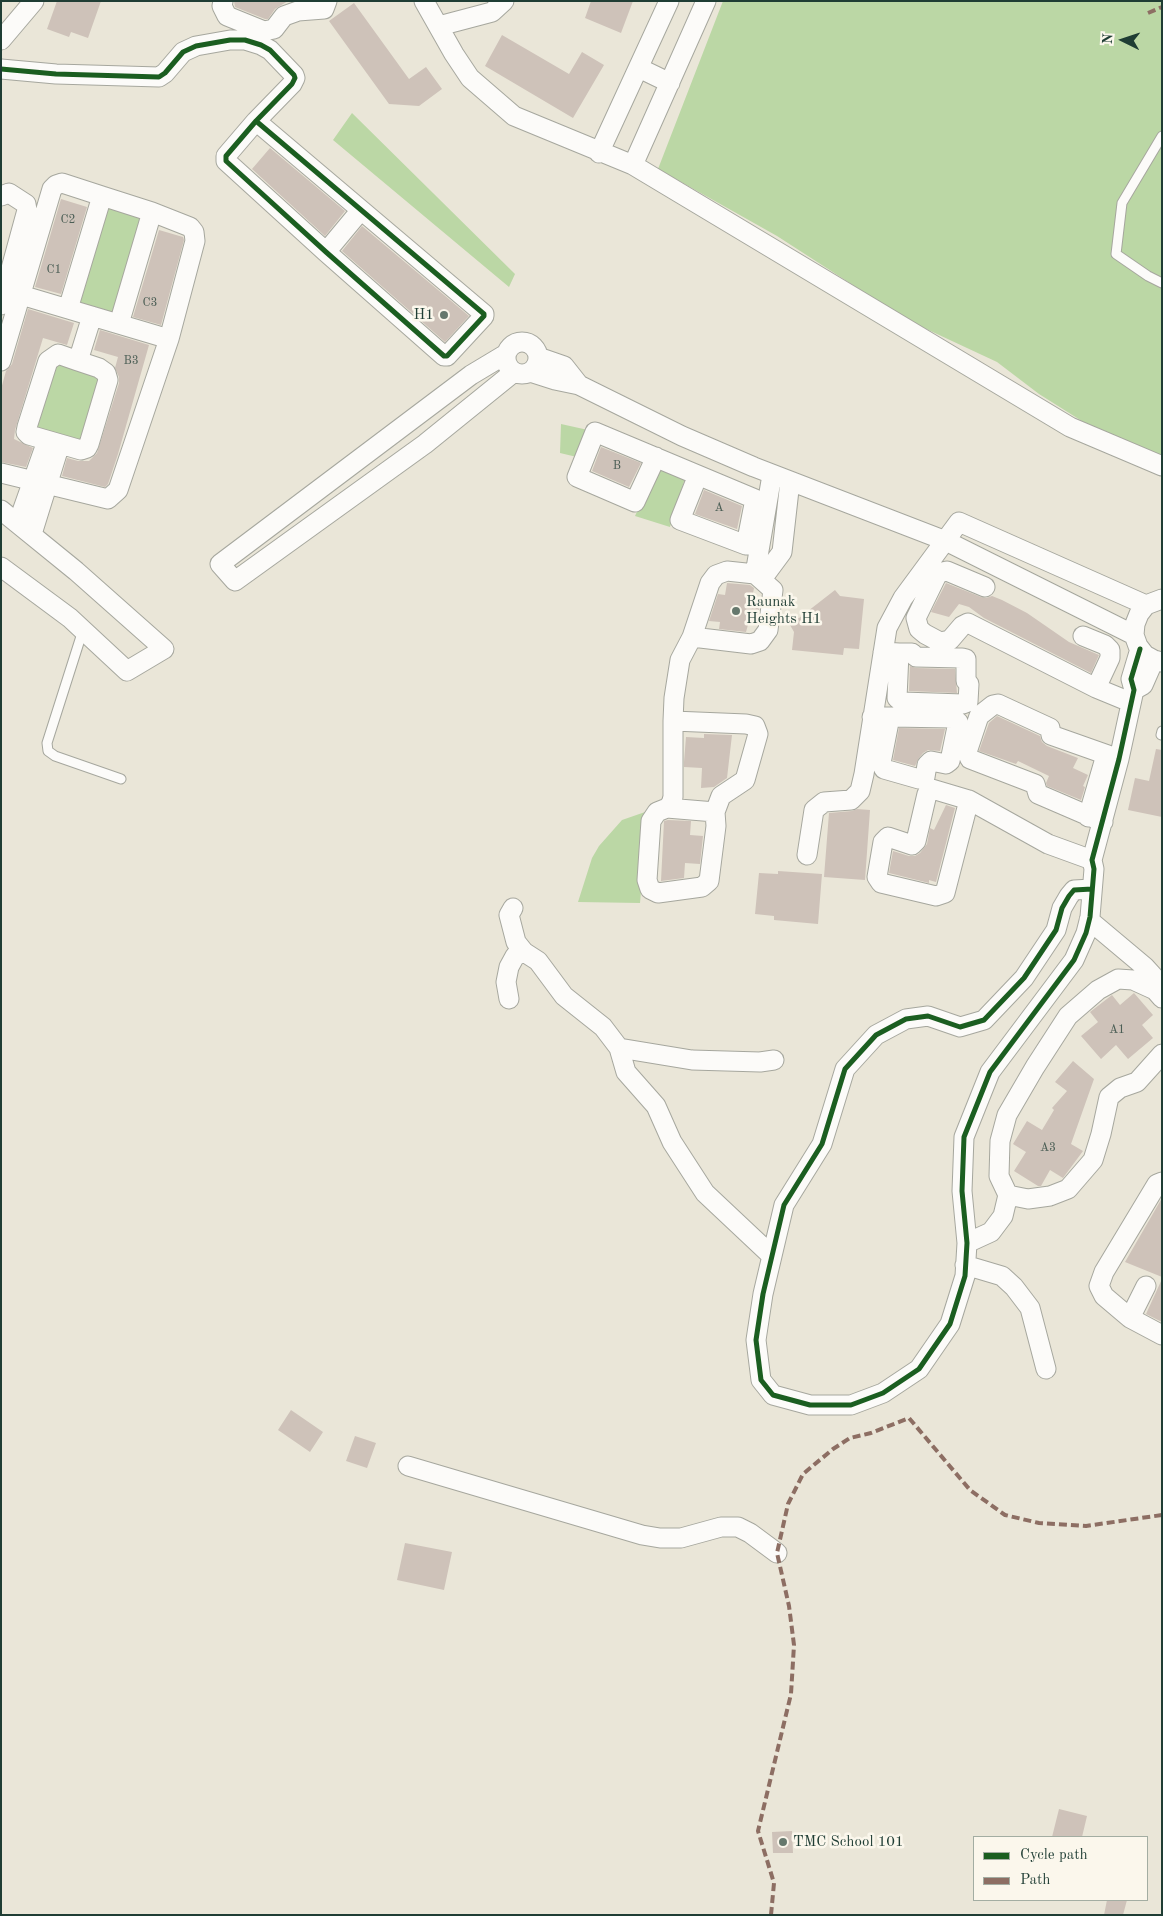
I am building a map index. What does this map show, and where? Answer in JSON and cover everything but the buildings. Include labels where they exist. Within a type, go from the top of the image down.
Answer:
[{"type":"street","points":[[1,40],[34,1]]},
{"type":"street","points":[[223,1],[222,6],[227,16],[264,31],[274,29],[284,16],[298,11],[324,9],[327,1]]},
{"type":"street","points":[[424,1],[470,78],[514,116],[599,153],[633,165],[1070,427],[1162,466]]},
{"type":"street","points":[[439,26],[492,12],[504,1]]},
{"type":"street","points":[[599,153],[669,1]]},
{"type":"street","points":[[633,165],[706,1]]},
{"type":"street","points":[[1,69],[56,74],[159,77],[190,48],[230,40],[245,40],[270,50],[295,78],[292,84],[256,121],[226,156],[225,160],[326,252],[445,356],[484,316],[484,313],[256,121]]},
{"type":"street","points":[[639,68],[670,83]]},
{"type":"street","points":[[1,361],[52,189],[56,185],[62,183],[152,212],[190,227],[194,232],[195,241],[169,339],[118,490],[108,499],[1,473]]},
{"type":"street","points":[[1,196],[9,193],[26,204],[27,210],[1,305]]},
{"type":"street","points":[[68,309],[102,196]]},
{"type":"street","points":[[326,252],[361,210]]},
{"type":"street","points":[[119,324],[152,212]]},
{"type":"street","points":[[21,295],[169,339]]},
{"type":"street","points":[[78,361],[92,316]]},
{"type":"street","points":[[521,342],[531,344],[535,348],[528,367],[235,581],[220,564],[470,375],[506,354],[512,345],[521,342]]},
{"type":"street","points":[[58,354],[99,368],[106,373],[108,380],[87,448],[81,450],[54,443],[29,435],[26,432],[48,361],[58,354]]},
{"type":"street","points":[[506,354],[507,364],[528,367],[555,380],[579,385],[682,436],[772,475],[946,541],[1147,652]]},
{"type":"street","points":[[682,436],[664,460],[754,499],[746,545],[680,520],[698,475]]},
{"type":"street","points":[[25,528],[54,443]]},
{"type":"street","points":[[744,494],[754,467]]},
{"type":"street","points":[[758,576],[772,475]]},
{"type":"street","points":[[758,576],[782,552],[790,481]]},
{"type":"street","points":[[1,510],[76,571],[164,649],[127,671],[70,618],[1,567]]},
{"type":"street","points":[[807,855],[814,810],[824,802],[851,800],[860,790],[881,717],[891,652],[887,628],[903,598],[959,522],[1156,597],[1139,614],[1134,624],[1147,652],[1143,686],[1132,696],[1112,757],[1095,819],[1092,860],[1094,869],[1089,920],[1074,960],[990,1072],[964,1137],[962,1191],[967,1243],[965,1276],[950,1324],[919,1368],[883,1393],[851,1404],[810,1405],[773,1395],[761,1380],[756,1340],[763,1294],[784,1205],[822,1144],[845,1069],[876,1035],[906,1019],[928,1016],[960,1027],[984,1020],[1024,978],[1056,930],[1062,908],[1069,896],[1074,890],[1092,889]]},
{"type":"street","points":[[673,721],[746,724],[755,726],[758,734],[745,780],[721,796],[714,812],[716,826],[709,881],[702,888],[658,893],[650,889],[647,880],[651,821],[658,812],[672,804],[673,797],[673,721],[674,698],[680,660],[692,637],[712,578],[721,572],[727,571],[758,576],[774,590],[768,630],[760,641],[751,644],[692,637]]},
{"type":"street","points":[[985,587],[947,571],[938,573],[916,618],[919,629],[940,642],[950,640],[962,626],[968,623],[1096,688],[1132,696]]},
{"type":"street","points":[[1084,636],[1105,645],[1110,650],[1110,658],[1096,688]]},
{"type":"street","points":[[1095,819],[1038,794],[1034,784],[970,760],[967,752],[979,716],[993,705],[998,704],[1050,728],[1051,734],[1112,757]]},
{"type":"street","points":[[881,717],[953,718],[958,722],[950,761],[946,764],[931,761],[927,765],[925,777],[919,779],[884,769],[881,763],[881,717]]},
{"type":"street","points":[[970,800],[945,893],[936,896],[881,883],[876,877],[883,842],[888,837],[912,845],[916,841],[927,794],[932,789],[970,800],[1048,844],[1092,860]]},
{"type":"street","points":[[667,808],[714,812]]},
{"type":"street","points":[[513,908],[509,916],[516,942],[524,952],[538,961],[564,996],[603,1027],[619,1048],[626,1072],[656,1106],[672,1142],[705,1193],[772,1256]]},
{"type":"street","points":[[1089,920],[1145,967],[1162,986]]},
{"type":"street","points":[[509,999],[506,982],[509,967],[516,956],[524,952]]},
{"type":"street","points":[[967,1243],[991,1232],[1003,1216],[1008,1194],[999,1176],[1000,1141],[1007,1115],[1034,1067],[1068,1016],[1098,990],[1118,978],[1133,980],[1155,990],[1162,998]]},
{"type":"street","points":[[619,1048],[692,1060],[760,1062],[774,1060]]},
{"type":"street","points":[[1008,1194],[1028,1199],[1050,1196],[1068,1189],[1093,1160],[1109,1096],[1120,1088],[1137,1082],[1162,1054]]},
{"type":"street","points":[[1162,1182],[1156,1184],[1104,1272],[1099,1286],[1104,1296],[1130,1318],[1162,1335]]},
{"type":"street","points":[[965,1265],[1002,1276],[1014,1287],[1030,1308],[1046,1369]]},
{"type":"street","points":[[1130,1318],[1146,1286]]},
{"type":"street","points":[[408,1466],[642,1535],[660,1538],[681,1538],[721,1527],[738,1527],[750,1533],[777,1553]]},
{"type":"lane","points":[[1162,136],[1122,203],[1116,254],[1148,276],[1162,283]]},
{"type":"lane","points":[[83,630],[47,743],[48,751],[55,756],[122,779]]},
{"type":"green space","points":[[723,1],[1162,1],[1162,456],[1085,423],[1039,394],[997,362],[907,320],[777,236],[658,169]]},
{"type":"green space","points":[[352,113],[515,274],[509,287],[333,140]]},
{"type":"green space","points":[[105,206],[141,218],[115,314],[75,303]]},
{"type":"green space","points":[[54,358],[101,373],[79,442],[33,430]]},
{"type":"green space","points":[[561,424],[588,430],[581,458],[560,453]]},
{"type":"green space","points":[[659,465],[686,475],[670,527],[635,516]]},
{"type":"green space","points":[[648,811],[640,903],[578,902],[592,858],[599,846],[622,820]]},
{"type":"marked path","points":[[1148,13],[1162,7]]},
{"type":"marked path","points":[[771,1915],[774,1883],[758,1831],[791,1694],[794,1645],[789,1606],[777,1553],[788,1504],[803,1474],[833,1449],[850,1438],[871,1433],[909,1418],[970,1490],[1005,1515],[1039,1523],[1086,1526],[1162,1515]]},
{"type":"cycle path","points":[[1,69],[56,74],[159,77],[165,73],[183,52],[196,46],[230,40],[245,40],[270,50],[295,78],[292,84],[256,121],[484,314],[447,356],[444,356],[326,252],[226,161],[226,156],[256,121]]},
{"type":"cycle path","points":[[1092,889],[1074,890],[1069,896],[1062,908],[1056,930],[1024,978],[984,1020],[960,1027],[928,1016],[906,1019],[876,1035],[845,1069],[822,1144],[784,1205],[763,1294],[756,1340],[761,1380],[773,1395],[810,1405],[851,1405],[883,1393],[919,1369],[950,1324],[965,1276],[967,1243],[962,1191],[964,1137],[990,1072],[1074,960],[1086,933],[1090,917],[1094,869],[1092,860],[1119,759],[1134,690],[1131,679],[1140,649]]},
{"type":"place","name":"H1","points":[[444,315]]},
{"type":"place","name":"Raunak Heights H1","points":[[736,611]]},
{"type":"place","name":"TMC School 101","points":[[783,1842]]}]
